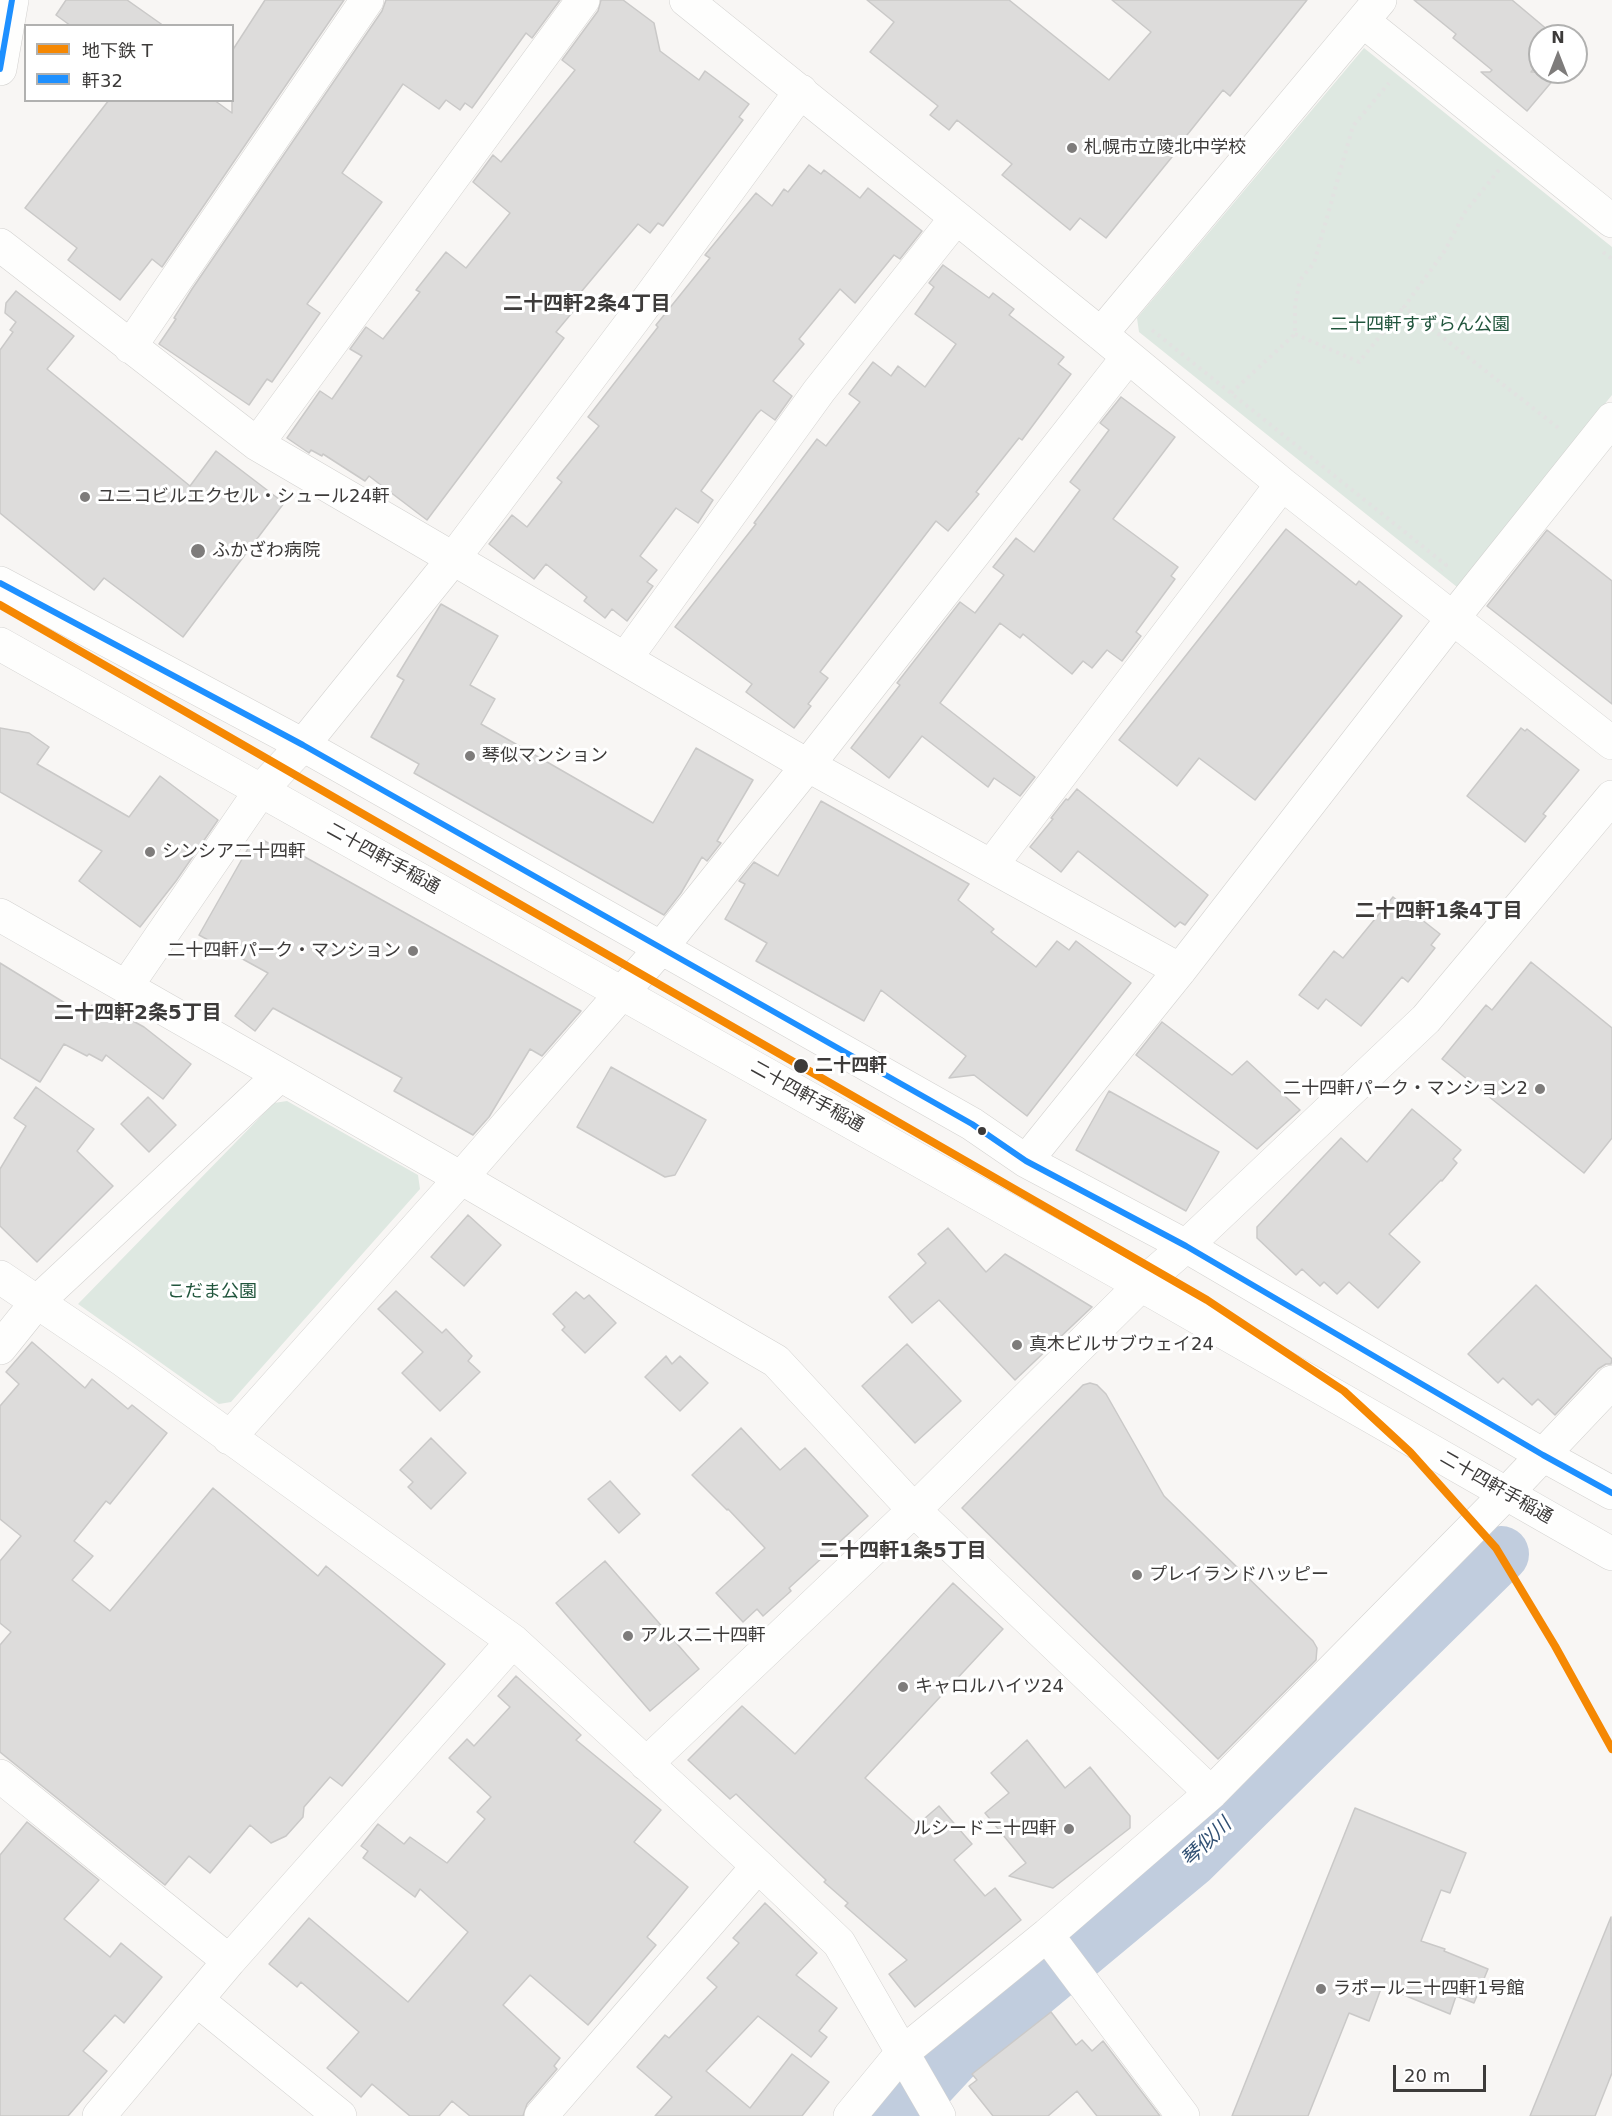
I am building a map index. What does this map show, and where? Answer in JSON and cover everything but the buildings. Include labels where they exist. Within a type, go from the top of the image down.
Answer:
[{"type":"street","points":[[0,69],[12,0]]},
{"type":"street","points":[[130,347],[367,0]]},
{"type":"street","points":[[257,444],[583,0]]},
{"type":"street","points":[[686,0],[1101,334],[1282,484],[1612,743]]},
{"type":"street","points":[[1101,334],[1371,10],[1612,221]]},
{"type":"street","points":[[126,987],[261,790],[303,745],[453,559],[634,319],[801,91]]},
{"type":"street","points":[[625,659],[819,391],[956,218]]},
{"type":"street","points":[[0,245],[257,444],[808,765],[1180,970]]},
{"type":"street","points":[[229,1438],[461,1178],[661,948],[808,765],[1128,357]]},
{"type":"street","points":[[1026,1161],[1180,970],[1453,618],[1612,419]]},
{"type":"street","points":[[992,866],[1282,484]]},
{"type":"street","points":[[0,583],[303,745],[972,1124],[1026,1161],[1186,1246],[1612,1493]]},
{"type":"street","name":"二十四軒手稲通","points":[[0,644],[1141,1285],[1612,1554]]},
{"type":"street","points":[[646,1764],[914,1510],[1141,1285],[1186,1246],[1426,1019],[1612,797]]},
{"type":"street","points":[[0,915],[777,1361],[914,1510],[1211,1793]]},
{"type":"street","points":[[0,1348],[38,1302],[280,1075]]},
{"type":"street","points":[[0,1277],[123,1360],[513,1641],[839,1943],[936,2112]]},
{"type":"street","points":[[850,2116],[905,2061],[1052,1942],[1211,1793],[1506,1494],[1612,1382]]},
{"type":"street","points":[[99,2116],[229,1961],[513,1641]]},
{"type":"street","points":[[0,1776],[229,1961]]},
{"type":"street","points":[[541,2116],[758,1866]]},
{"type":"street","points":[[1052,1942],[1183,2116]]},
{"type":"street","points":[[196,2000],[340,2116]]},
{"type":"path","points":[[1231,393],[1294,334],[1295,305],[1300,280],[1314,263],[1353,126],[1389,83]]},
{"type":"path","points":[[1294,334],[1359,362],[1404,307],[1444,252],[1465,212],[1503,164]]},
{"type":"path","points":[[1404,307],[1569,436]]},
{"type":"path","points":[[1152,330],[1446,565],[1435,577]]},
{"type":"green space","name":"二十四軒すずらん公園","points":[[1364,48],[1612,247],[1612,395],[1457,587],[1139,332],[1137,318]]},
{"type":"green space","name":"こだま公園","points":[[287,1101],[418,1175],[420,1189],[231,1402],[219,1404],[78,1304],[274,1103]]},
{"type":"waterway","name":"琴似川","points":[[898,2116],[953,2057],[1190,1860],[1501,1554]]},
{"type":"metro line","name":"T","points":[[0,605],[1207,1300],[1344,1391],[1410,1452],[1496,1548],[1555,1646],[1612,1749]]},
{"type":"transit line","name":"軒32","points":[[0,69],[12,0]]},
{"type":"transit line","name":"軒32","points":[[0,583],[303,745],[972,1124],[1026,1161],[1186,1246],[1612,1493]]},
{"type":"place","name":"札幌市立陵北中学校","points":[[1072,148]]},
{"type":"place","name":"ユニコビルエクセル・シュール24軒","points":[[85,497]]},
{"type":"place","name":"ふかざわ病院","points":[[198,551]]},
{"type":"place","name":"琴似マンション","points":[[470,756]]},
{"type":"place","name":"シンシア二十四軒","points":[[150,852]]},
{"type":"place","name":"二十四軒パーク・マンション","points":[[413,951]]},
{"type":"place","name":"二十四軒","points":[[801,1066]]},
{"type":"place","name":"二十四軒パーク・マンション2","points":[[1540,1089]]},
{"type":"place","name":"真木ビルサブウェイ24","points":[[1017,1345]]},
{"type":"place","name":"プレイランドハッピー","points":[[1137,1575]]},
{"type":"place","name":"アルス二十四軒","points":[[628,1636]]},
{"type":"place","name":"キャロルハイツ24","points":[[903,1687]]},
{"type":"place","name":"ルシード二十四軒","points":[[1069,1829]]},
{"type":"place","name":"ラポール二十四軒1号館","points":[[1321,1989]]},
{"type":"district","name":"二十四軒2条4丁目","points":[[587,305]]},
{"type":"district","name":"二十四軒1条4丁目","points":[[1439,912]]},
{"type":"district","name":"二十四軒2条5丁目","points":[[138,1014]]},
{"type":"district","name":"二十四軒1条5丁目","points":[[903,1552]]}]
